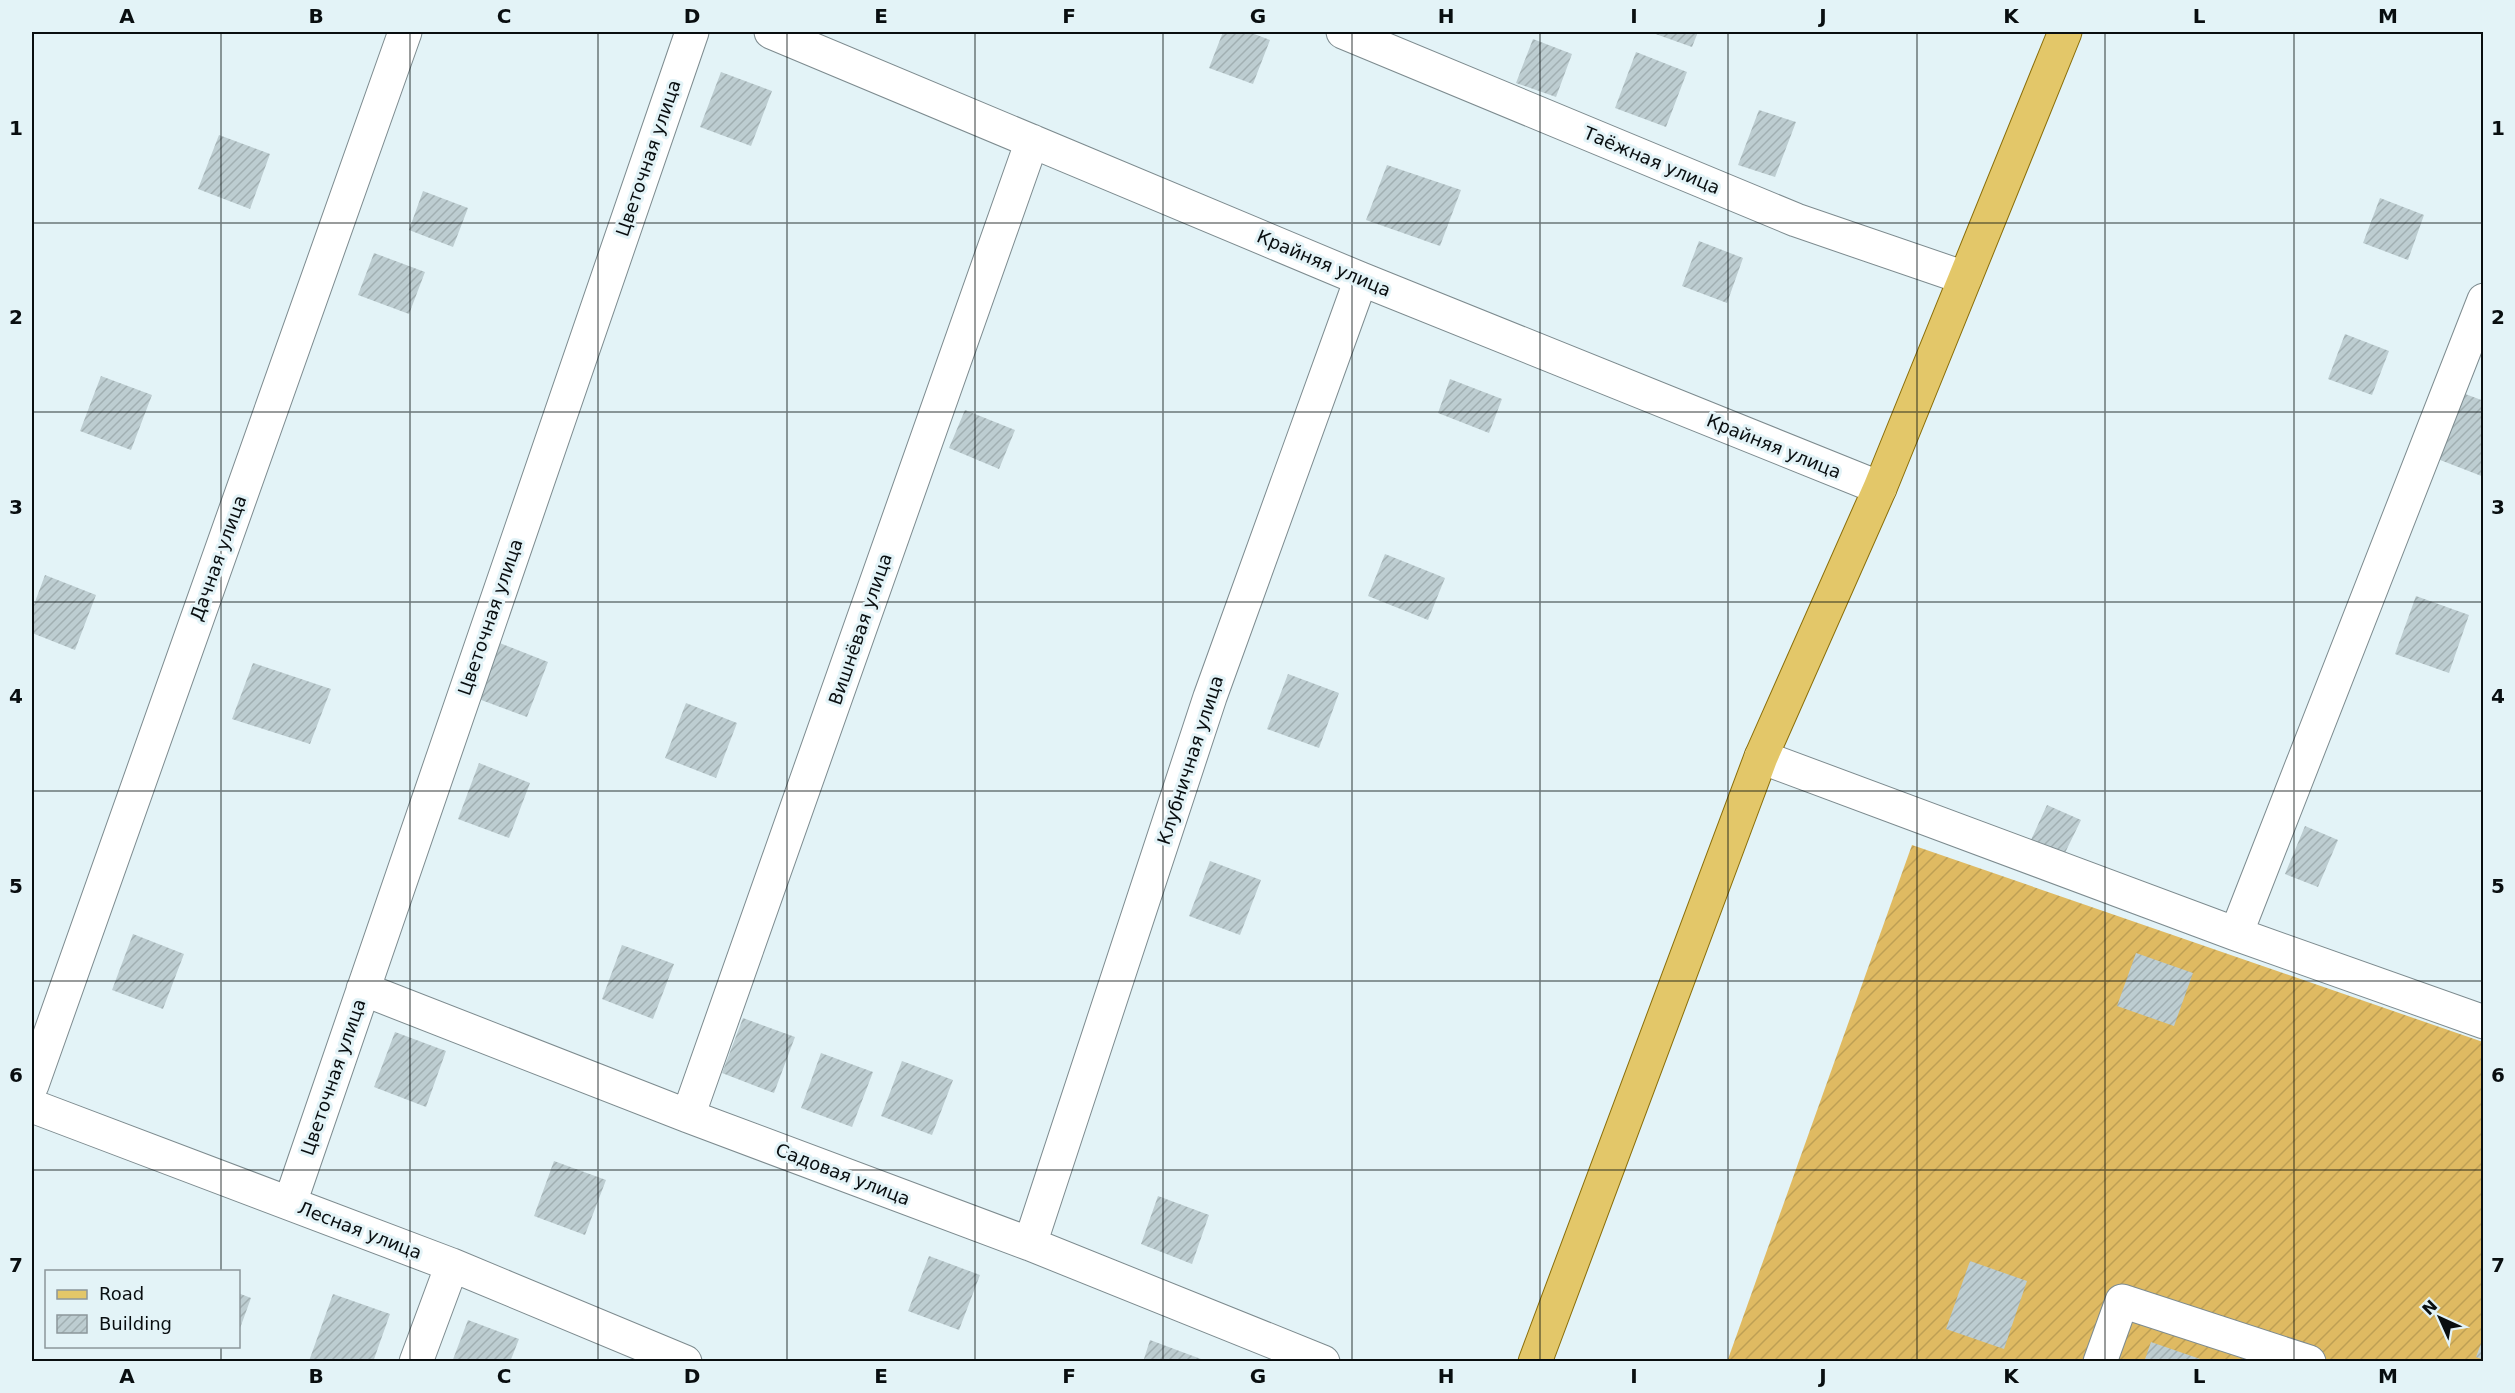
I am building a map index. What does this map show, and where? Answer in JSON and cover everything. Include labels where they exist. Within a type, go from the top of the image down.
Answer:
[{"type":"main road","points":[[1535,1362],[1761,757],[1880,488],[2065,32]]},
{"type":"street","name":"Дачная улица","points":[[32,1084],[405,32]]},
{"type":"street","name":"Цветочная улица","points":[[290,1203],[692,32]]},
{"type":"street","name":"Крайняя улица","points":[[771,32],[1361,279],[1880,488]]},
{"type":"street","name":"Таёжная улица","points":[[1343,32],[1796,220],[1965,278]]},
{"type":"street","name":"Вишнёвая улица","points":[[688,1116],[1032,141]]},
{"type":"street","name":"Клубничная улица","points":[[1030,1244],[1210,697],[1361,279]]},
{"type":"street","points":[[2235,934],[2484,300]]},
{"type":"street","points":[[1761,757],[2235,934],[2484,1022]]},
{"type":"street","name":"Садовая улица","points":[[363,989],[688,1116],[1030,1244],[1323,1362]]},
{"type":"street","name":"Лесная улица","points":[[32,1106],[452,1265],[685,1362]]},
{"type":"street","points":[[416,1362],[452,1265]]},
{"type":"street","points":[[2100,1362],[2121,1301],[2309,1362]]},
{"type":"shaded area","points":[[1912,845],[2483,1042],[2483,1361],[1727,1362]]},
{"type":"building","points":[[1223,32],[1249,32],[1270,40],[1253,84],[1209,68]]},
{"type":"building","points":[[1650,32],[1698,32],[1692,47]]},
{"type":"building","points":[[1533,39],[1572,54],[1556,97],[1516,83]]},
{"type":"building","points":[[1636,52],[1687,72],[1666,127],[1615,108]]},
{"type":"building","points":[[721,72],[772,91],[751,146],[700,127]]},
{"type":"building","points":[[1759,110],[1796,122],[1775,177],[1738,165]]},
{"type":"building","points":[[219,135],[270,154],[250,209],[198,189]]},
{"type":"building","points":[[1387,165],[1461,190],[1440,246],[1366,220]]},
{"type":"building","points":[[423,191],[468,208],[453,247],[409,230]]},
{"type":"building","points":[[2380,198],[2424,215],[2408,260],[2363,243]]},
{"type":"building","points":[[1699,241],[1743,258],[1727,303],[1682,286]]},
{"type":"building","points":[[374,253],[425,272],[409,314],[358,295]]},
{"type":"building","points":[[2345,334],[2389,351],[2372,395],[2328,379]]},
{"type":"building","points":[[101,376],[152,395],[131,450],[80,431]]},
{"type":"building","points":[[1450,379],[1502,399],[1489,433],[1438,413]]},
{"type":"building","points":[[2460,392],[2484,401],[2484,477],[2435,458]]},
{"type":"building","points":[[965,410],[1015,430],[999,469],[949,448]]},
{"type":"building","points":[[1385,554],[1445,578],[1428,620],[1368,596]]},
{"type":"building","points":[[45,575],[96,595],[75,650],[32,633],[32,610]]},
{"type":"building","points":[[2416,596],[2469,615],[2449,673],[2395,654]]},
{"type":"building","points":[[497,642],[548,662],[527,717],[476,698]]},
{"type":"building","points":[[253,663],[331,689],[310,744],[232,719]]},
{"type":"building","points":[[1288,674],[1339,693],[1319,748],[1267,729]]},
{"type":"building","points":[[686,703],[737,723],[716,778],[665,758]]},
{"type":"building","points":[[479,763],[530,783],[509,838],[458,819]]},
{"type":"building","points":[[2047,805],[2081,820],[2064,855],[2030,842]]},
{"type":"building","points":[[2305,826],[2338,840],[2318,887],[2285,874]]},
{"type":"building","points":[[1210,861],[1261,880],[1240,935],[1189,916]]},
{"type":"building","points":[[133,934],[184,954],[163,1009],[112,990]]},
{"type":"building","points":[[622,945],[674,964],[653,1019],[602,999]]},
{"type":"building","points":[[2136,953],[2193,973],[2174,1026],[2117,1006]]},
{"type":"building","points":[[743,1018],[795,1037],[774,1093],[722,1073]]},
{"type":"building","points":[[395,1032],[446,1051],[426,1107],[374,1087]]},
{"type":"building","points":[[821,1053],[873,1072],[852,1127],[801,1108]]},
{"type":"building","points":[[902,1061],[953,1080],[932,1135],[881,1116]]},
{"type":"building","points":[[554,1161],[606,1180],[585,1235],[534,1216]]},
{"type":"building","points":[[1158,1196],[1209,1215],[1192,1264],[1141,1244]]},
{"type":"building","points":[[929,1256],[980,1275],[959,1330],[908,1311]]},
{"type":"building","points":[[1970,1261],[2027,1281],[2004,1349],[1946,1329]]},
{"type":"building","points":[[240,1294],[251,1298],[240,1328]]},
{"type":"building","points":[[333,1294],[390,1314],[373,1362],[309,1361]]},
{"type":"building","points":[[468,1320],[519,1339],[510,1362],[452,1362]]},
{"type":"building","points":[[2484,1338],[2484,1360],[2476,1357]]},
{"type":"building","points":[[1150,1340],[1201,1359],[1200,1362],[1143,1362]]},
{"type":"building","points":[[2151,1342],[2206,1361],[2206,1362],[2144,1362]]}]
